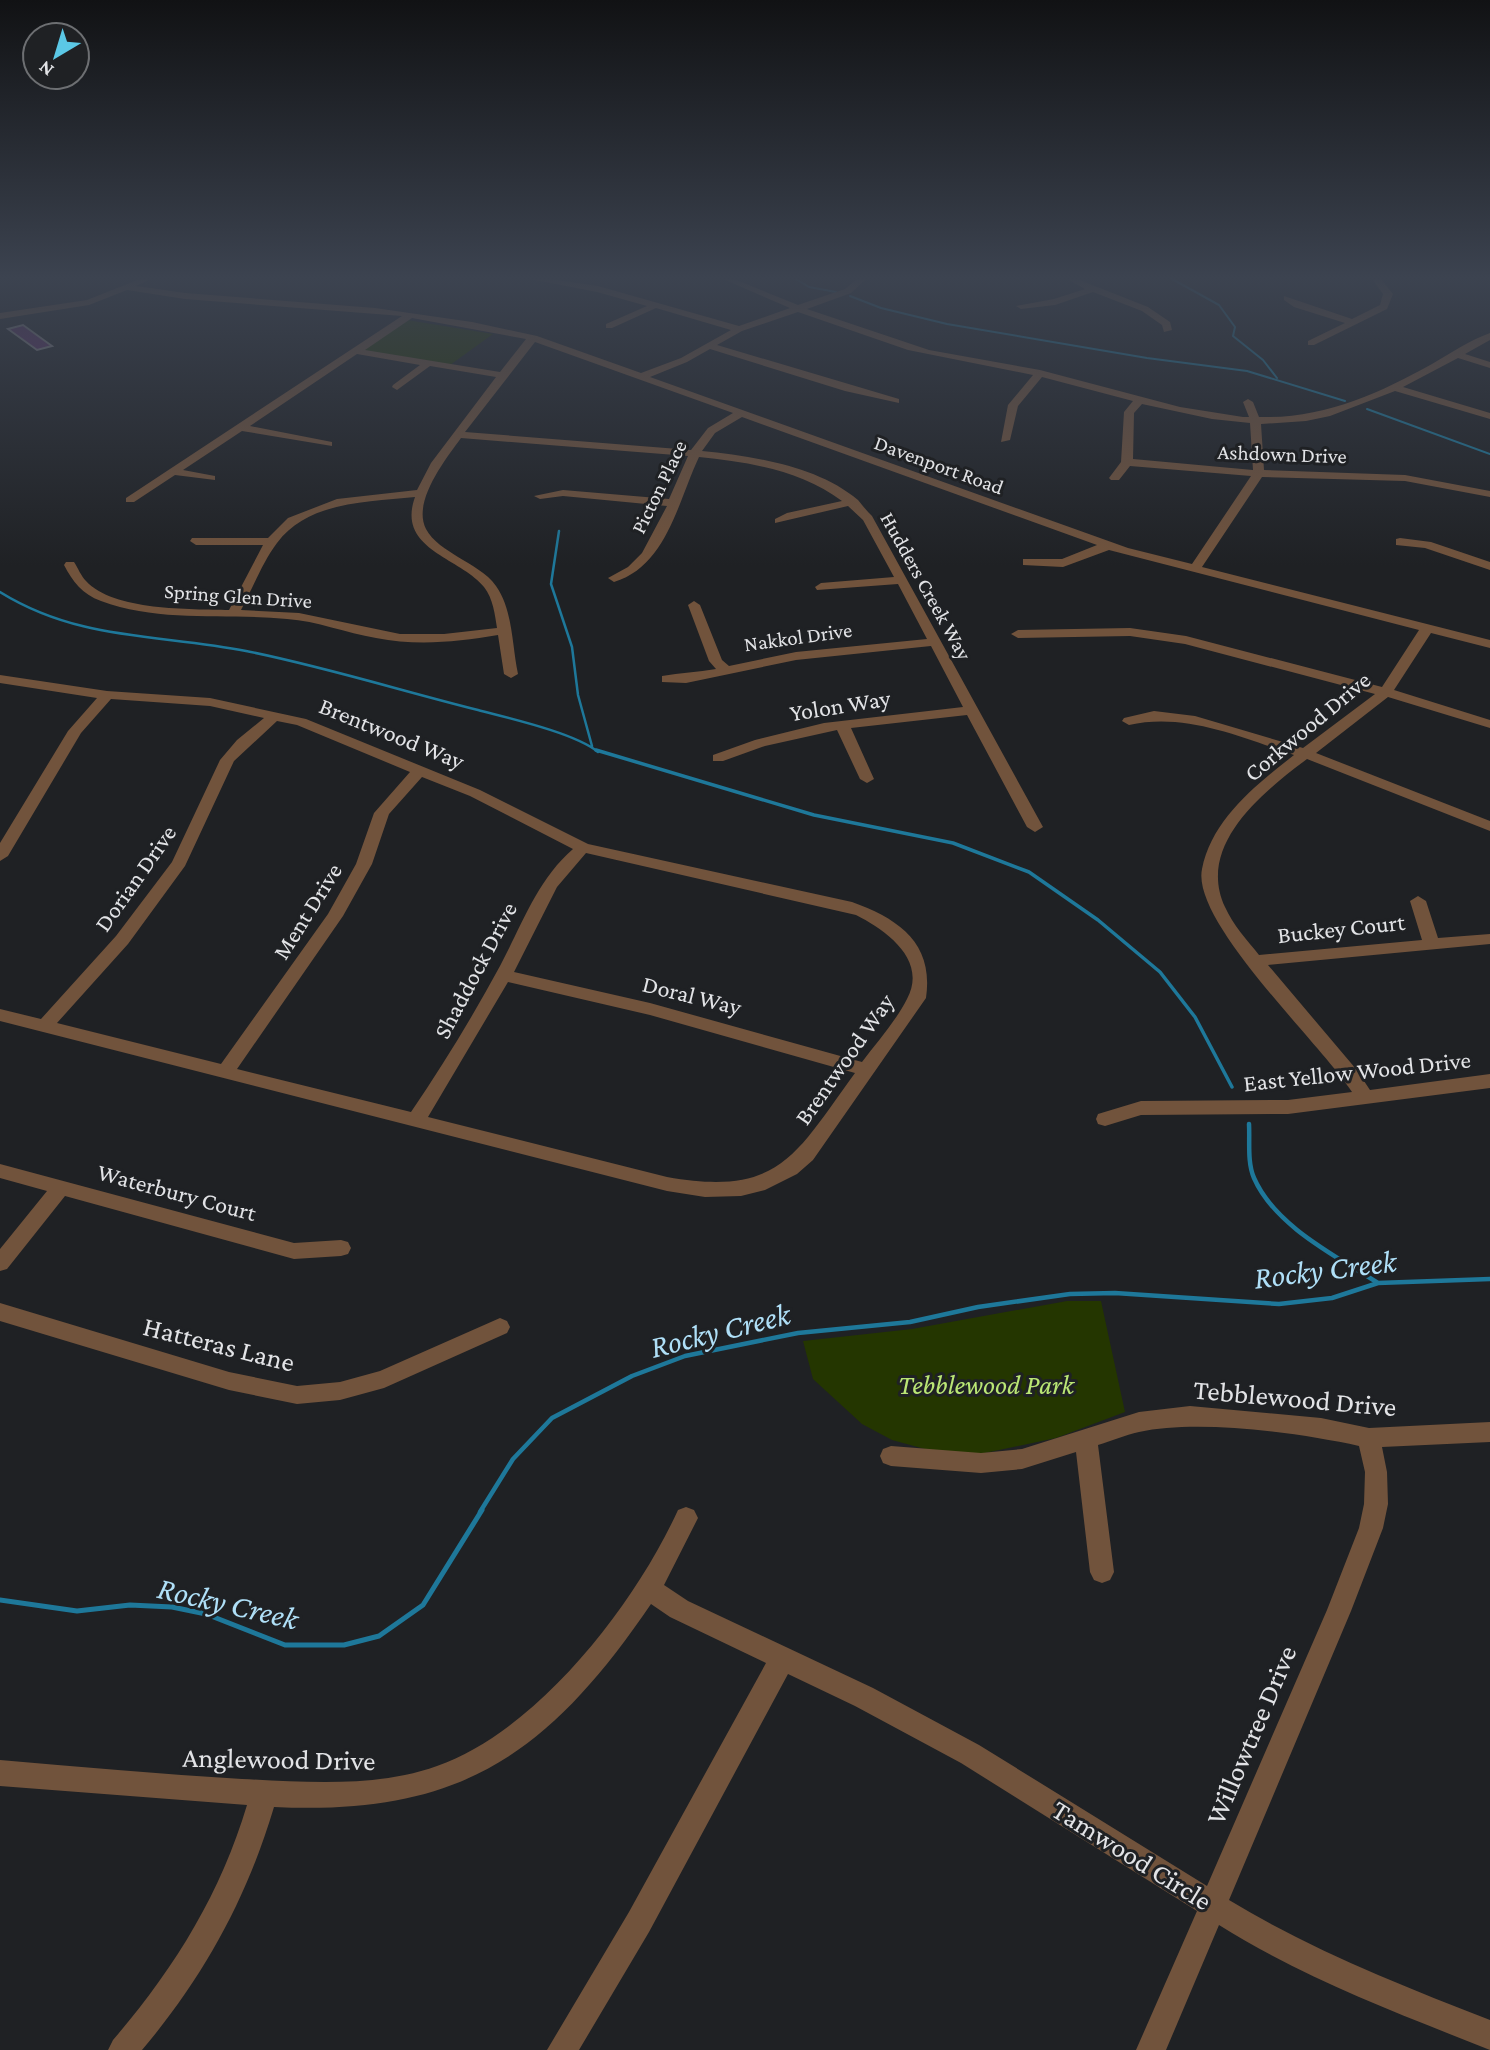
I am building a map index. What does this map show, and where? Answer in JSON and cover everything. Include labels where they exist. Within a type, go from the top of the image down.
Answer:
[{"type":"street","points":[[130,500],[319,375]]},
{"type":"street","points":[[397,387],[413,375]]},
{"type":"street","points":[[502,375],[435,465],[417,518],[419,533],[429,544],[490,586],[496,596],[511,674]]},
{"type":"street","name":"Davenport Road","points":[[634,375],[1107,546],[1490,644]]},
{"type":"street","points":[[640,377],[645,375]]},
{"type":"street","points":[[803,375],[836,387],[895,401]]},
{"type":"street","points":[[1004,440],[1013,405],[1039,375]]},
{"type":"street","points":[[1046,375],[1140,400],[1255,420],[1321,415],[1350,406],[1416,375]]},
{"type":"street","points":[[1392,387],[1490,416]]},
{"type":"street","points":[[1115,478],[1127,462],[1129,412],[1140,400]]},
{"type":"street","points":[[1194,570],[1258,474],[1255,420],[1248,402]]},
{"type":"street","name":"Picton Place","points":[[614,578],[630,573],[654,543],[696,455],[710,432],[740,414]]},
{"type":"street","points":[[239,427],[328,444]]},
{"type":"street","name":"Hudders Creek Way","points":[[458,435],[752,461],[787,469],[831,487],[853,502],[868,518],[1035,827]]},
{"type":"street","name":"Ashdown Drive","points":[[1127,462],[1258,474],[1436,477],[1490,494]]},
{"type":"street","points":[[172,471],[211,478]]},
{"type":"street","points":[[540,496],[563,493],[673,503]]},
{"type":"street","points":[[234,612],[271,542],[292,520],[327,504],[359,498],[423,494]]},
{"type":"street","points":[[779,521],[791,515],[853,502]]},
{"type":"street","points":[[196,541],[271,542]]},
{"type":"street","points":[[1400,542],[1427,545],[1490,566]]},
{"type":"street","points":[[1027,562],[1047,565],[1063,563],[1107,546]]},
{"type":"street","name":"Spring Glen Drive","points":[[70,565],[73,577],[81,586],[112,602],[162,610],[299,616],[404,638],[502,631]]},
{"type":"street","points":[[821,587],[902,580]]},
{"type":"street","points":[[694,605],[716,661],[725,670]]},
{"type":"street","name":"Corkwood Drive","points":[[1365,1097],[1350,1074],[1231,930],[1214,901],[1210,882],[1212,857],[1220,838],[1235,819],[1282,769],[1385,692],[1427,628]]},
{"type":"street","points":[[1018,634],[1096,631],[1161,635],[1385,692],[1490,724]]},
{"type":"street","name":"Nakkol Drive","points":[[667,679],[686,679],[796,656],[935,642]]},
{"type":"street","name":"Brentwood Way","points":[[0,680],[107,695],[210,702],[321,728],[475,793],[583,848],[846,906],[890,925],[909,943],[920,971],[921,985],[917,998],[868,1070],[797,1164],[767,1183],[740,1191],[702,1191],[667,1184],[0,1015]]},
{"type":"street","points":[[0,856],[75,731],[107,695]]},
{"type":"street","name":"Yolon Way","points":[[718,758],[802,732],[972,710]]},
{"type":"street","points":[[1129,721],[1148,714],[1195,718],[1302,754],[1490,826]]},
{"type":"street","name":"Dorian Drive","points":[[45,1026],[122,940],[173,872],[191,842],[227,760],[242,743],[275,716]]},
{"type":"street","points":[[842,725],[867,779]]},
{"type":"street","name":"Ment Drive","points":[[225,1072],[298,972],[341,905],[364,864],[382,813],[419,771]]},
{"type":"street","name":"Shaddock Drive","points":[[416,1120],[503,975],[551,881],[568,859],[583,848]]},
{"type":"street","name":"Buckey Court","points":[[1418,901],[1432,943]]},
{"type":"street","name":"Buckey Court","points":[[1255,961],[1490,939]]},
{"type":"street","name":"Doral Way","points":[[503,975],[650,1009],[868,1070]]},
{"type":"street","name":"East Yellow Wood Drive","points":[[1105,1119],[1141,1108],[1262,1109],[1490,1081]]},
{"type":"street","name":"Waterbury Court","points":[[0,1171],[294,1251],[341,1248]]},
{"type":"street","points":[[0,1263],[61,1188]]},
{"type":"street","name":"Hatteras Lane","points":[[0,1312],[229,1381],[297,1395],[341,1391],[384,1379],[500,1327]]},
{"type":"street","name":"Tebblewood Drive","points":[[891,1456],[955,1462],[1002,1462],[1041,1455],[1139,1422],[1190,1416],[1321,1428],[1369,1438],[1490,1432]]},
{"type":"street","name":"Willowtree Drive","points":[[1151,2050],[1339,1611],[1371,1528],[1376,1504],[1376,1472],[1369,1438]]},
{"type":"street","points":[[1086,1440],[1101,1572]]},
{"type":"street","name":"Anglewood Drive","points":[[0,1773],[314,1796],[387,1793],[424,1785],[487,1758],[549,1712],[649,1589],[671,1555],[686,1518]]},
{"type":"street","name":"Tamwood Circle","points":[[649,1589],[679,1609],[864,1697],[970,1754],[1256,1932],[1363,1985],[1490,2035]]},
{"type":"street","points":[[562,2050],[639,1922],[782,1659]]},
{"type":"street","points":[[122,2050],[183,1975],[226,1903],[249,1851],[264,1794]]},
{"type":"green space","name":"Tebblewood Park","points":[[1067,1301],[1101,1301],[1125,1412],[1056,1438],[980,1454],[936,1452],[892,1440],[862,1424],[813,1379],[803,1341],[912,1329]]},
{"type":"waterway","points":[[1259,375],[1345,401]]},
{"type":"waterway","points":[[1274,375],[1277,378]]},
{"type":"waterway","points":[[1367,409],[1490,454]]},
{"type":"waterway","points":[[559,531],[551,584],[572,647],[578,695],[592,746]]},
{"type":"waterway","points":[[0,592],[59,620],[120,634],[246,651],[304,664],[541,727],[574,739],[598,752]]},
{"type":"waterway","points":[[596,750],[814,815],[953,843],[1029,872],[1098,920],[1160,972],[1195,1017],[1232,1087]]},
{"type":"waterway","points":[[1249,1124],[1252,1172],[1276,1211],[1326,1251],[1378,1283]]},
{"type":"waterway","name":"Rocky Creek","points":[[1378,1283],[1490,1279]]},
{"type":"waterway","name":"Rocky Creek","points":[[480,1512],[513,1459],[552,1418],[632,1376],[685,1356],[798,1333],[910,1322],[978,1307],[1070,1294],[1115,1293],[1279,1304],[1332,1298],[1378,1283]]},
{"type":"waterway","name":"Rocky Creek","points":[[0,1600],[77,1611],[130,1605],[172,1607],[206,1614],[285,1645],[344,1645],[379,1636],[423,1605],[482,1510]]}]
